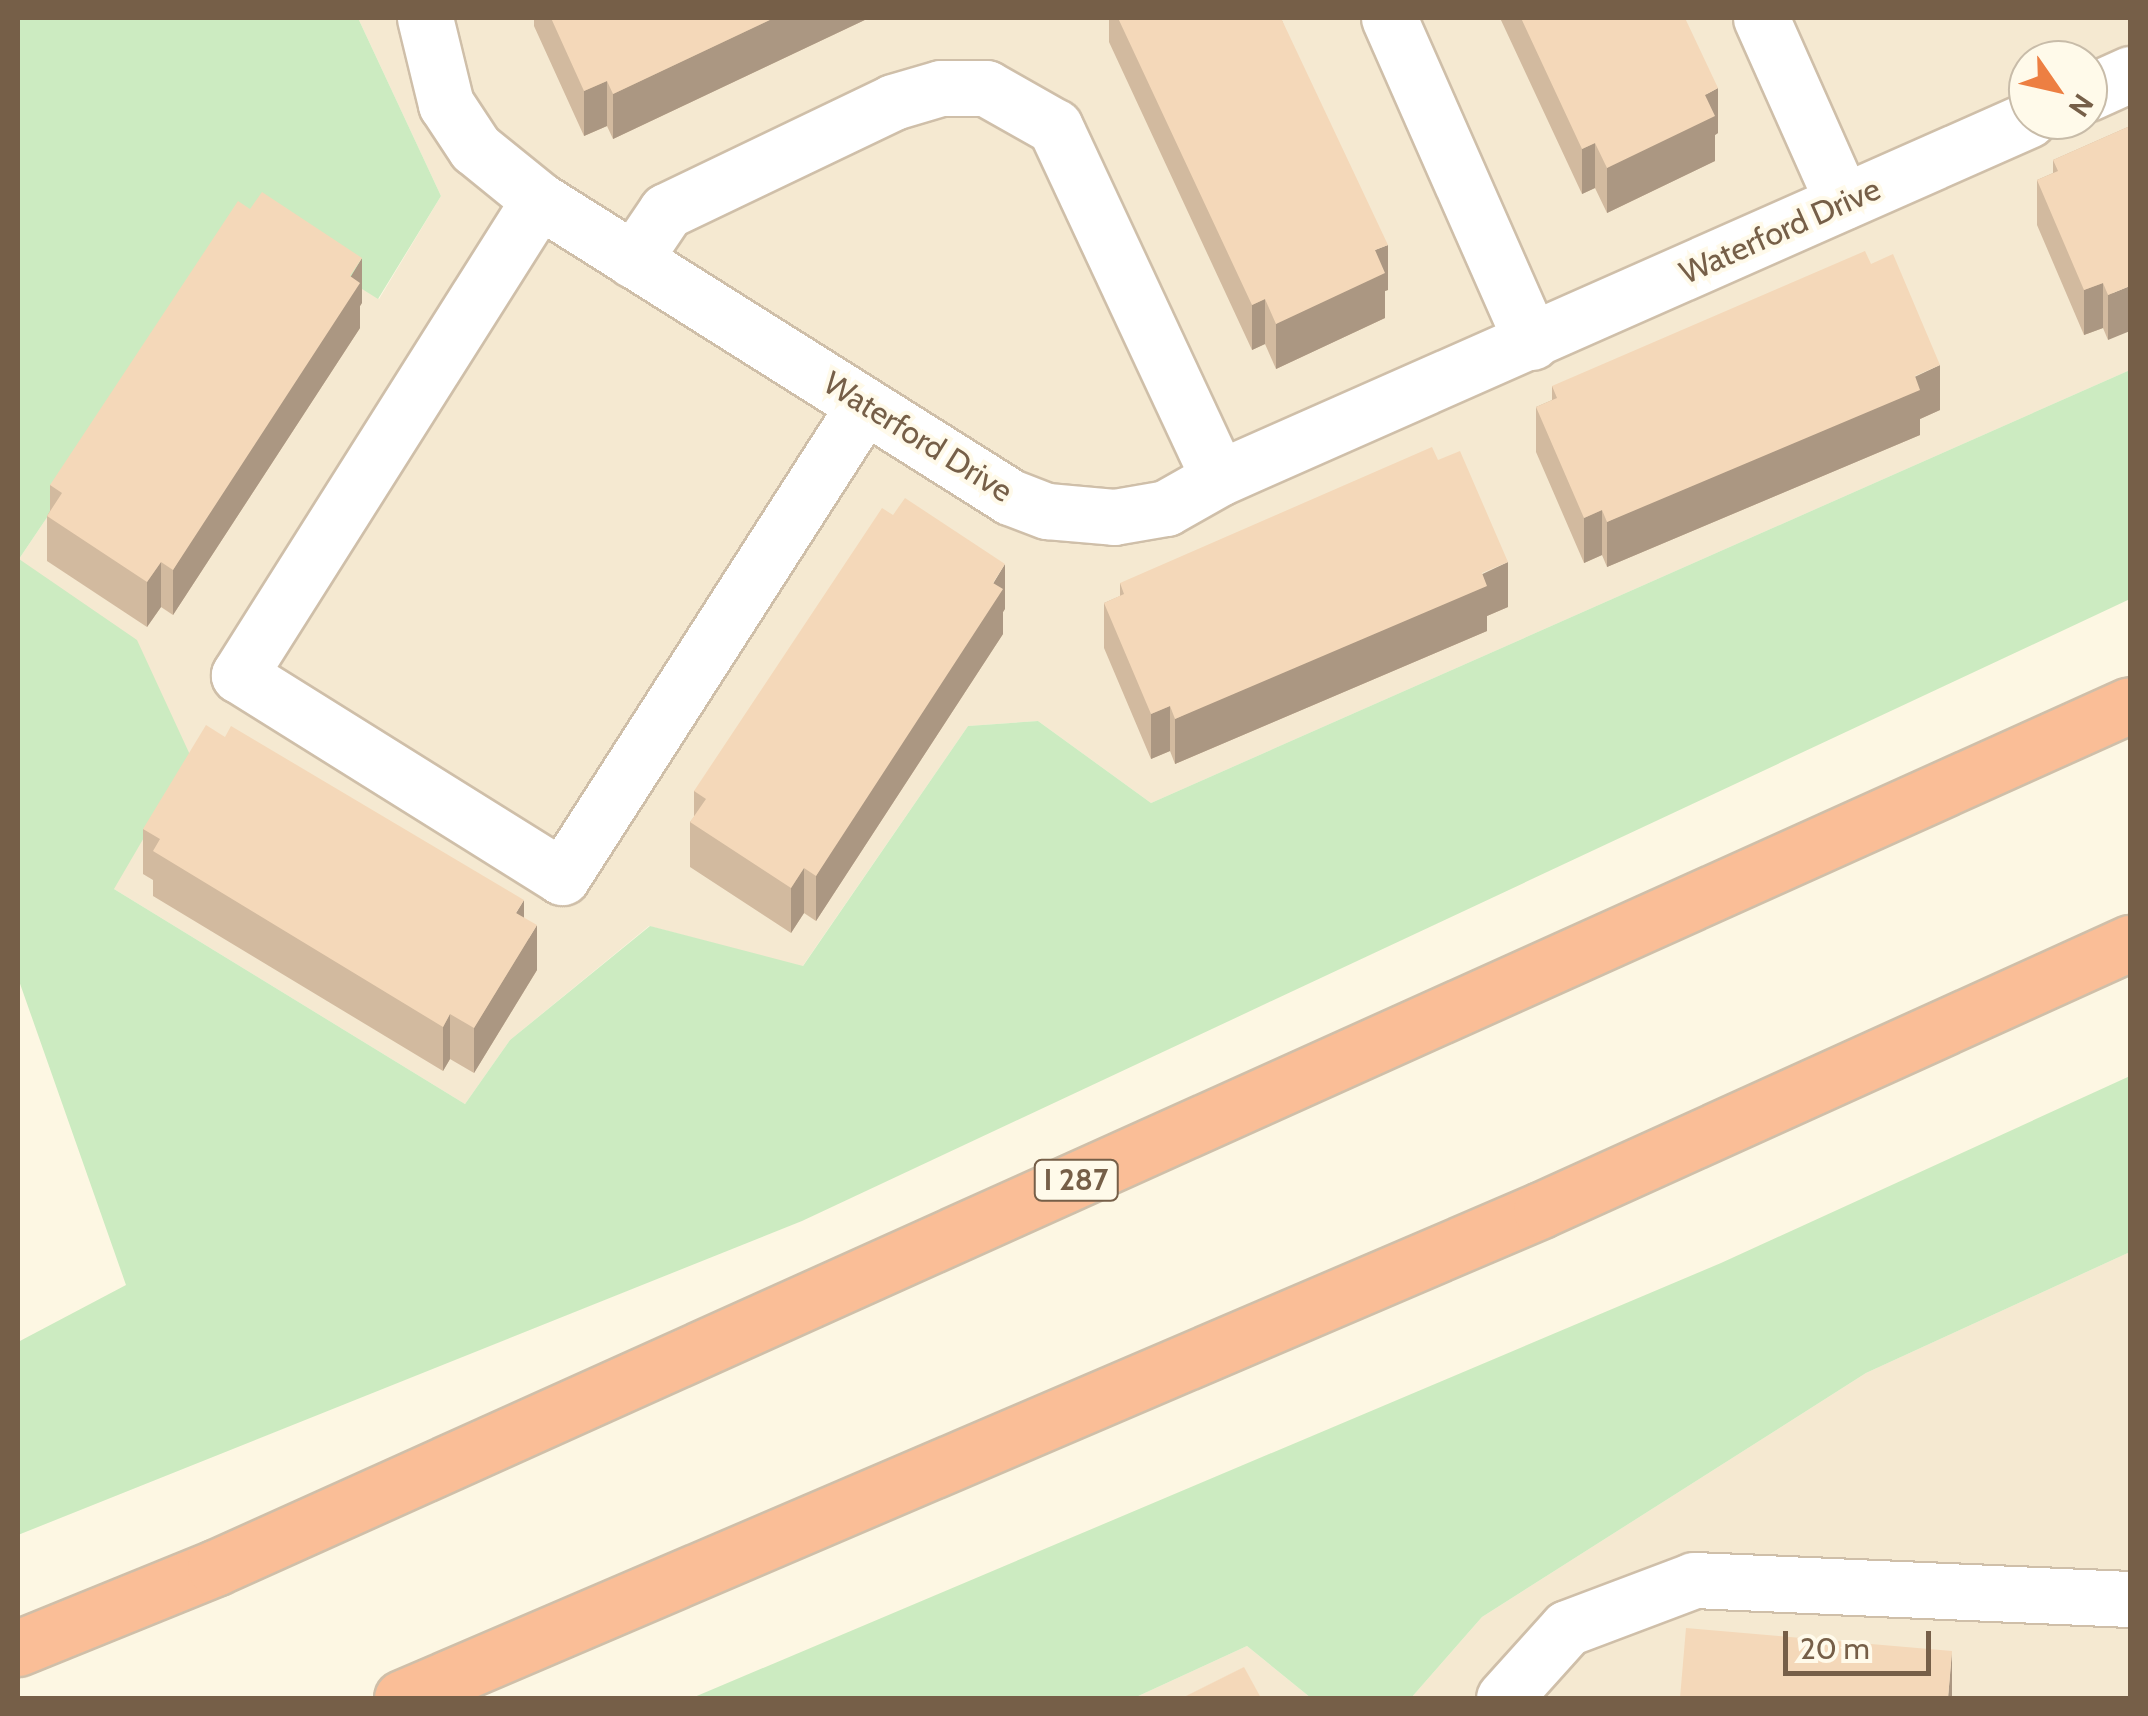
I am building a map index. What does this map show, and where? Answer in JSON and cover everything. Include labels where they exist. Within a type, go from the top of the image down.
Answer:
[{"type":"highway","name":"I 287","points":[[18,1648],[215,1568],[2130,705]]},
{"type":"highway","points":[[402,1698],[1541,1210],[2130,943]]},
{"type":"street","name":"Waterford Drive","points":[[425,18],[446,104],[474,148],[539,200],[972,475],[1047,510],[1114,516],[1166,508],[1219,478],[2008,129]]},
{"type":"street","points":[[1389,18],[1532,342]]},
{"type":"street","points":[[1761,18],[1843,202]]},
{"type":"street","points":[[634,260],[666,212],[684,203],[892,102],[940,88],[986,88],[1055,127],[1219,478]]},
{"type":"street","points":[[539,200],[239,675],[562,877],[864,406]]},
{"type":"street","points":[[1504,1698],[1567,1628],[1694,1580],[2130,1600]]},
{"type":"shaded area","points":[[358,18],[2130,18],[2130,370],[1151,803],[1038,721],[968,726],[802,967],[649,926],[510,1040],[465,1104],[114,889],[19,559],[249,217],[379,299],[441,196]]},
{"type":"shaded area","points":[[2130,1252],[2130,1698],[1411,1698],[1482,1617],[1866,1373]]},
{"type":"shaded area","points":[[1247,1646],[1311,1698],[1134,1698]]},
{"type":"green space","points":[[18,18],[358,18],[441,196],[378,299],[249,218],[19,559],[137,640],[191,757],[114,889],[465,1104],[510,1040],[650,926],[803,966],[968,726],[1038,721],[1151,803],[2130,370],[2130,599],[802,1221],[18,1535],[18,1342],[126,1285],[18,978]]},
{"type":"green space","points":[[2130,1076],[2130,1252],[1866,1373],[1482,1617],[1411,1698],[1311,1698],[1247,1646],[1134,1698],[692,1698],[1721,1263]]},
{"type":"building","points":[[551,18],[774,18],[613,94],[607,81],[584,91]]},
{"type":"building","points":[[1118,18],[1281,18],[1388,245],[1375,250],[1385,273],[1276,324],[1265,299],[1252,305]]},
{"type":"building","points":[[1521,18],[1685,18],[1718,88],[1705,95],[1715,116],[1607,168],[1595,143],[1582,149]]},
{"type":"building","points":[[2130,126],[2130,286],[2108,295],[2103,283],[2084,290],[2037,180],[2058,171],[2053,160],[2098,140],[2108,140],[2108,136]]},
{"type":"building","points":[[262,192],[362,258],[350,276],[360,283],[173,570],[161,562],[147,582],[47,516],[62,493],[50,485],[238,201],[250,209]]},
{"type":"building","points":[[1865,251],[1871,264],[1893,254],[1940,365],[1915,376],[1920,390],[1607,522],[1602,510],[1584,518],[1536,407],[1557,398],[1552,386]]},
{"type":"building","points":[[1432,447],[1438,460],[1460,451],[1508,562],[1482,573],[1487,586],[1175,719],[1170,706],[1151,714],[1104,603],[1124,594],[1120,583]]},
{"type":"building","points":[[905,498],[1005,564],[993,583],[1003,589],[816,876],[804,868],[791,888],[690,822],[706,799],[694,791],[882,508],[893,515]]},
{"type":"building","points":[[206,725],[225,737],[231,726],[524,900],[516,913],[537,925],[474,1028],[450,1014],[443,1027],[153,851],[160,839],[143,829]]},
{"type":"building","points":[[1686,1628],[1952,1651],[1948,1698],[1680,1698]]},
{"type":"building","points":[[1244,1667],[1261,1698],[1182,1698]]}]
